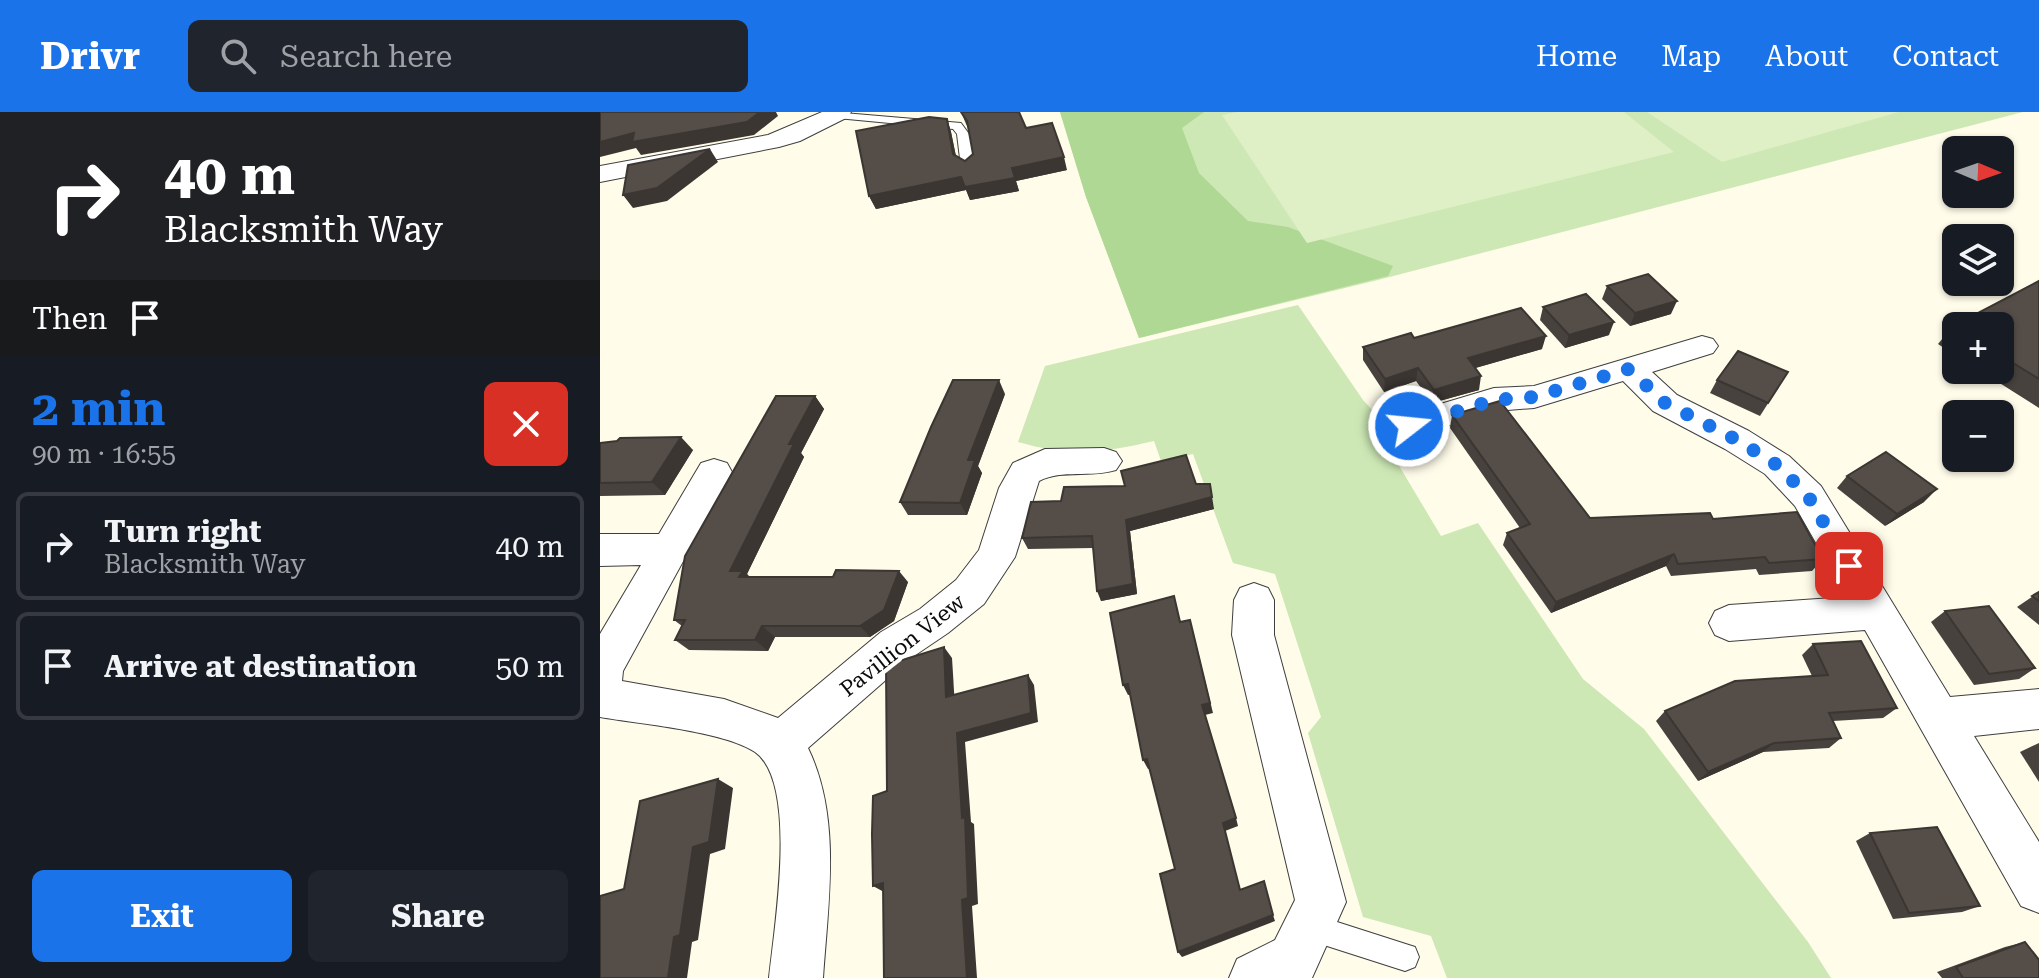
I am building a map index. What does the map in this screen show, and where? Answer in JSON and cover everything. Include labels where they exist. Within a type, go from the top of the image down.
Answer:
[{"type":"street","points":[[600,174],[771,142],[792,136],[838,113]]},
{"type":"street","points":[[1409,426],[1494,400],[1534,397],[1702,346]]},
{"type":"street","points":[[1629,369],[1665,403],[1737,440],[1777,465],[1808,496],[2039,888]]},
{"type":"street","name":"Pavillion View","points":[[781,743],[896,645],[934,621],[970,592],[996,557],[1017,488],[1026,472],[1045,462],[1104,461]]},
{"type":"street","points":[[600,689],[602,669],[714,472]]},
{"type":"street","points":[[600,550],[669,549]]},
{"type":"street","points":[[1254,600],[1253,635],[1321,902],[1294,959],[1256,978]]},
{"type":"street","points":[[1729,623],[1876,612]]},
{"type":"street","points":[[600,697],[741,724],[781,743],[794,768],[807,829],[796,978]]},
{"type":"street","points":[[1940,719],[2039,709]]},
{"type":"lane","points":[[838,113],[957,126],[963,134],[968,167]]},
{"type":"lane","points":[[1309,927],[1405,957]]},
{"type":"green space","points":[[1060,112],[2023,112],[1378,280],[1139,338],[1086,197]]},
{"type":"green space","points":[[1060,112],[1204,112],[1182,128],[1199,173],[1248,221],[1288,227],[1393,266],[1388,276],[1139,338],[1086,197]]},
{"type":"green space","points":[[1238,112],[1624,112],[1674,152],[1307,243],[1222,115]]},
{"type":"green space","points":[[1647,112],[1899,112],[1722,162]]},
{"type":"green space","points":[[1298,305],[1363,400],[1395,435],[1398,464],[1441,536],[1478,523],[1583,679],[1644,729],[1808,942],[1831,978],[1447,978],[1431,936],[1363,917],[1308,733],[1321,717],[1275,574],[1233,563],[1193,454],[1161,461],[1154,441],[1086,452],[1054,450],[1018,442],[1045,366]]},
{"type":"building","points":[[600,112],[760,112],[747,122],[632,142],[634,133],[600,142]]},
{"type":"building","points":[[961,112],[1019,112],[1026,128],[1052,123],[1064,157],[1012,168],[1015,178],[965,187],[961,177],[869,196],[856,131],[929,117],[947,119],[953,154],[965,161],[973,154],[967,121]]},
{"type":"building","points":[[710,149],[657,188],[623,195],[628,165]]},
{"type":"building","points":[[1648,274],[1677,301],[1635,313],[1607,286]]},
{"type":"building","points":[[2039,281],[2039,379],[2014,364],[2014,312],[1980,312]]},
{"type":"building","points":[[1586,294],[1614,322],[1569,335],[1543,307]]},
{"type":"building","points":[[1521,308],[1546,336],[1468,358],[1481,376],[1434,390],[1418,368],[1385,379],[1363,347],[1411,333],[1414,338]]},
{"type":"building","points":[[1738,351],[1788,372],[1768,403],[1717,380]]},
{"type":"building","points":[[953,380],[999,380],[968,460],[975,460],[960,503],[900,502],[931,427]]},
{"type":"building","points":[[776,396],[815,396],[789,444],[794,444],[730,571],[743,571],[739,577],[833,577],[836,570],[899,571],[884,610],[860,626],[762,626],[755,640],[675,640],[685,620],[674,620],[685,556]]},
{"type":"building","points":[[1500,401],[1590,518],[1710,513],[1713,519],[1797,512],[1823,559],[1769,563],[1765,557],[1678,564],[1674,554],[1556,602],[1507,533],[1530,524],[1452,415]]},
{"type":"building","points":[[681,437],[652,482],[600,483],[600,443],[620,438]]},
{"type":"building","points":[[1886,452],[1937,489],[1897,514],[1847,476]]},
{"type":"building","points":[[1186,455],[1196,484],[1210,484],[1212,497],[1126,520],[1133,584],[1097,591],[1092,536],[1022,538],[1031,502],[1061,501],[1064,487],[1125,486],[1121,471]]},
{"type":"building","points":[[1174,596],[1180,622],[1190,620],[1210,703],[1202,705],[1236,818],[1223,823],[1240,890],[1264,881],[1273,915],[1178,952],[1160,874],[1175,869],[1147,759],[1143,760],[1128,684],[1123,685],[1110,613]]},
{"type":"building","points":[[1989,606],[2035,668],[1989,674],[1945,611]]},
{"type":"building","points":[[1861,641],[1897,708],[1829,713],[1841,738],[1774,743],[1708,772],[1665,711],[1735,681],[1828,675],[1813,644]]},
{"type":"building","points":[[944,647],[946,697],[1028,675],[1031,713],[957,733],[962,818],[965,817],[968,898],[962,900],[967,978],[884,978],[883,883],[873,886],[872,834],[873,796],[887,791],[886,665]]},
{"type":"building","points":[[718,779],[709,842],[693,847],[680,935],[674,937],[668,978],[600,978],[600,896],[624,889],[640,801]]},
{"type":"building","points":[[1937,827],[1980,906],[1909,913],[1870,833]]},
{"type":"building","points":[[2025,942],[2039,960],[2039,978],[1963,978],[1956,967]]},
{"type":"route","points":[[1409,426],[1494,400],[1534,397],[1629,369],[1665,403],[1737,440],[1777,465],[1808,496],[1849,566]]}]
